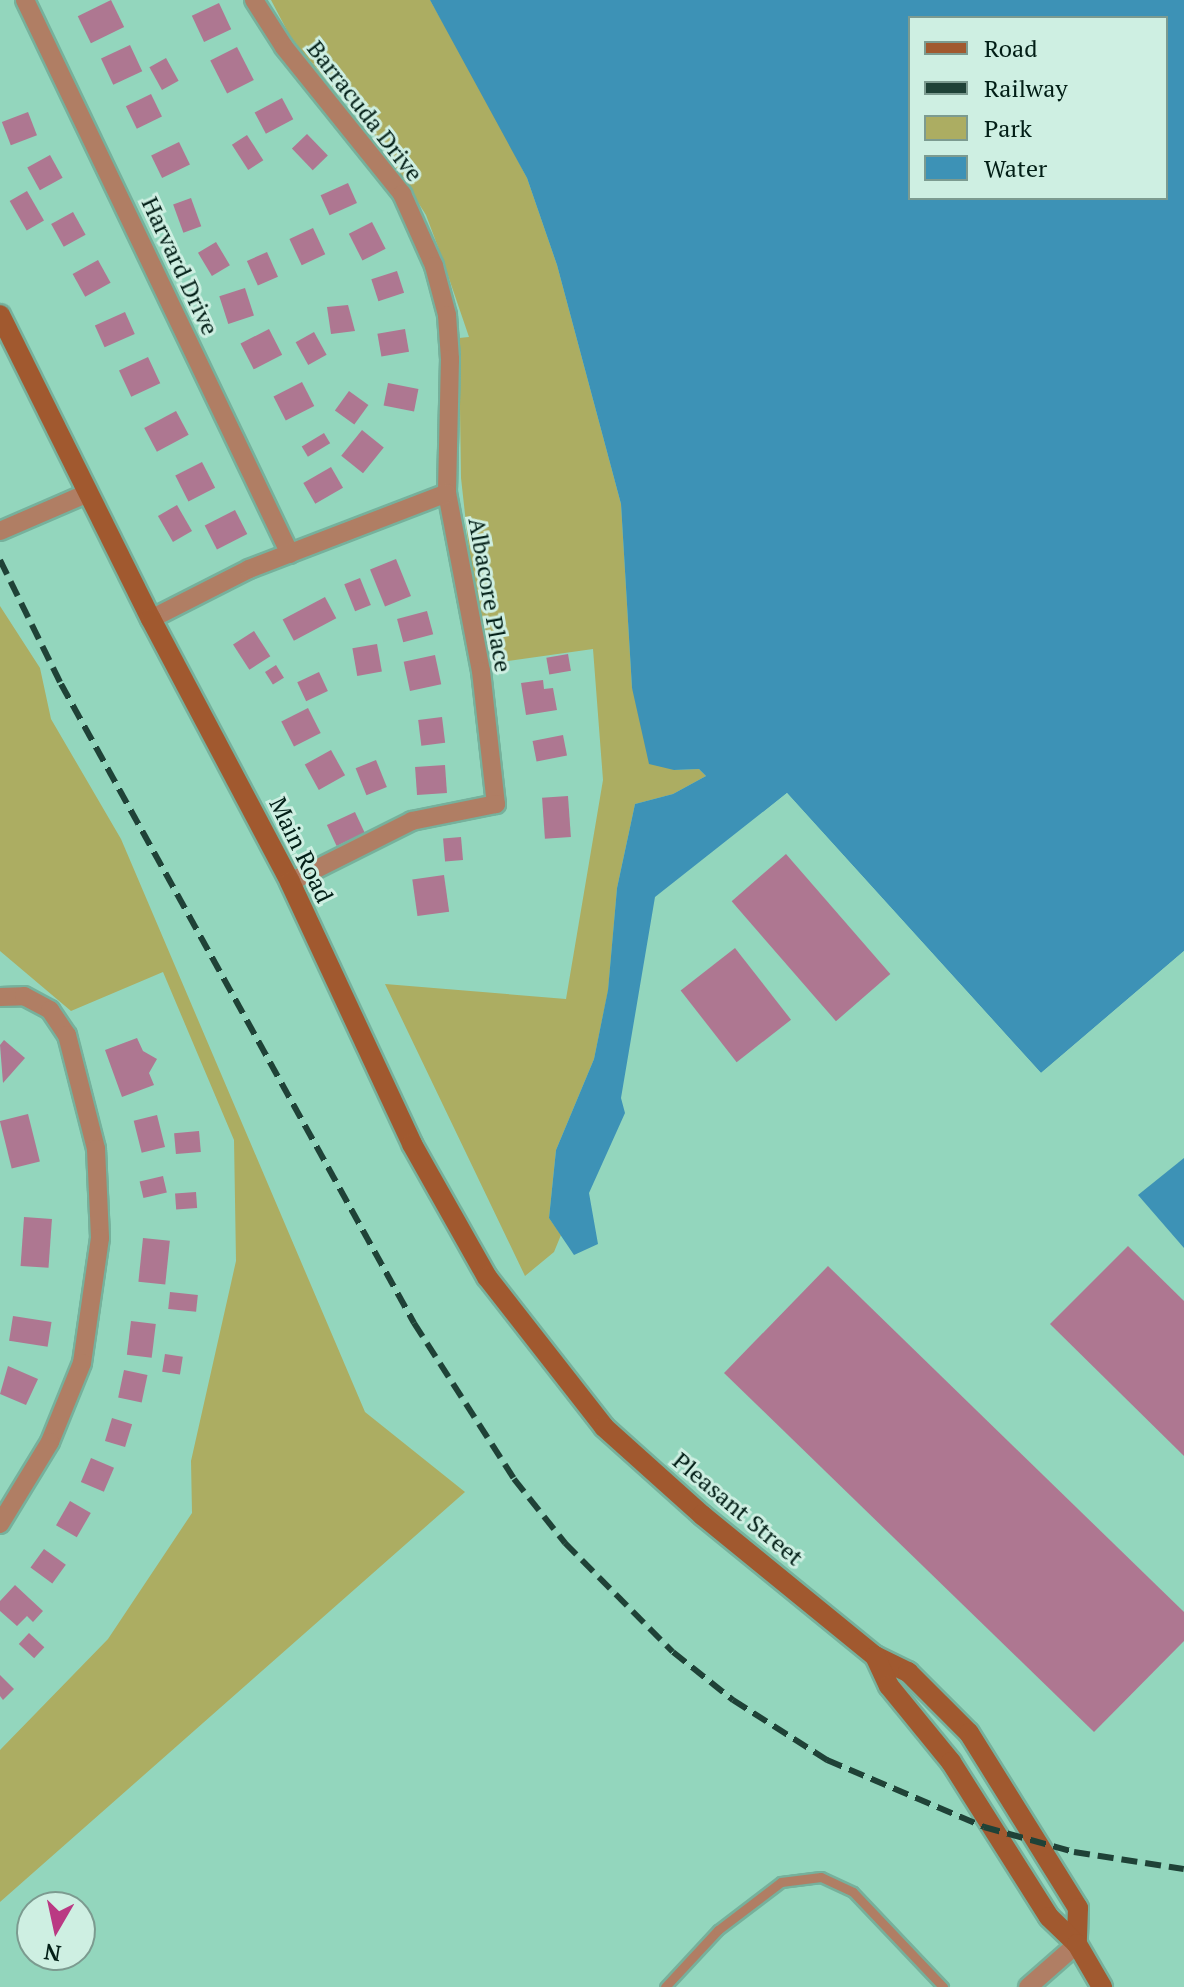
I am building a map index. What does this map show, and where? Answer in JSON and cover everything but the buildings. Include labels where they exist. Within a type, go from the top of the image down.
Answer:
[{"type":"main road","name":"Main Road","points":[[0,315],[151,619],[290,882],[336,988],[448,1214],[512,1312],[576,1394]]},
{"type":"main road","name":"Pleasant Street","points":[[576,1394],[691,1506],[875,1656],[908,1672],[969,1733],[994,1768],[1078,1908],[1077,1944]]},
{"type":"main road","name":"Pleasant Street","points":[[875,1656],[889,1686],[984,1810],[1049,1917],[1077,1944],[1102,1987]]},
{"type":"street","name":"Harvard Drive","points":[[25,0],[290,554]]},
{"type":"street","name":"Barracuda Drive","points":[[254,0],[278,39],[402,194],[425,242],[447,315],[447,493]]},
{"type":"street","points":[[0,531],[88,493]]},
{"type":"street","name":"Albacore Place","points":[[151,619],[290,554],[447,493],[481,671],[496,804],[412,821],[290,882]]},
{"type":"street","points":[[0,997],[24,996],[50,1010],[67,1035],[96,1149],[100,1227],[82,1363],[50,1442],[0,1524]]},
{"type":"street","points":[[1028,1987],[1077,1944]]},
{"type":"lane","points":[[665,1987],[718,1930],[781,1882],[821,1877],[853,1892],[943,1987]]},
{"type":"green space","points":[[271,0],[430,0],[483,93],[527,178],[557,265],[621,504],[632,688],[674,770],[699,769],[706,776],[673,794],[635,804],[617,888],[608,991],[594,1059],[556,1150],[549,1218],[561,1235],[554,1252],[525,1276],[385,984],[566,999],[603,780],[593,649],[494,663],[472,577],[461,478],[459,338],[469,337],[426,215],[378,139],[292,40]]},
{"type":"green space","points":[[0,606],[40,668],[51,719],[121,839],[365,1412],[465,1492],[0,1902],[0,1750],[108,1639],[192,1513],[191,1461],[236,1261],[234,1140],[163,972],[71,1011],[0,951]]},
{"type":"water","points":[[430,0],[1184,0],[1184,951],[1041,1073],[787,793],[655,897],[621,1098],[625,1113],[589,1193],[598,1244],[574,1255],[549,1218],[556,1150],[594,1059],[608,990],[617,888],[635,804],[673,794],[706,776],[699,769],[674,770],[649,764],[632,688],[621,504],[557,265],[527,178]]},
{"type":"water","points":[[1184,1158],[1184,1248],[1138,1195]]},
{"type":"pier","points":[[787,793],[1041,1073],[1184,951],[1184,956],[1040,1077],[787,799],[744,828]]},
{"type":"railway","points":[[0,560],[61,684],[414,1323],[514,1479],[565,1543],[673,1652],[733,1700],[827,1760],[984,1827],[1074,1852],[1184,1869]]}]
